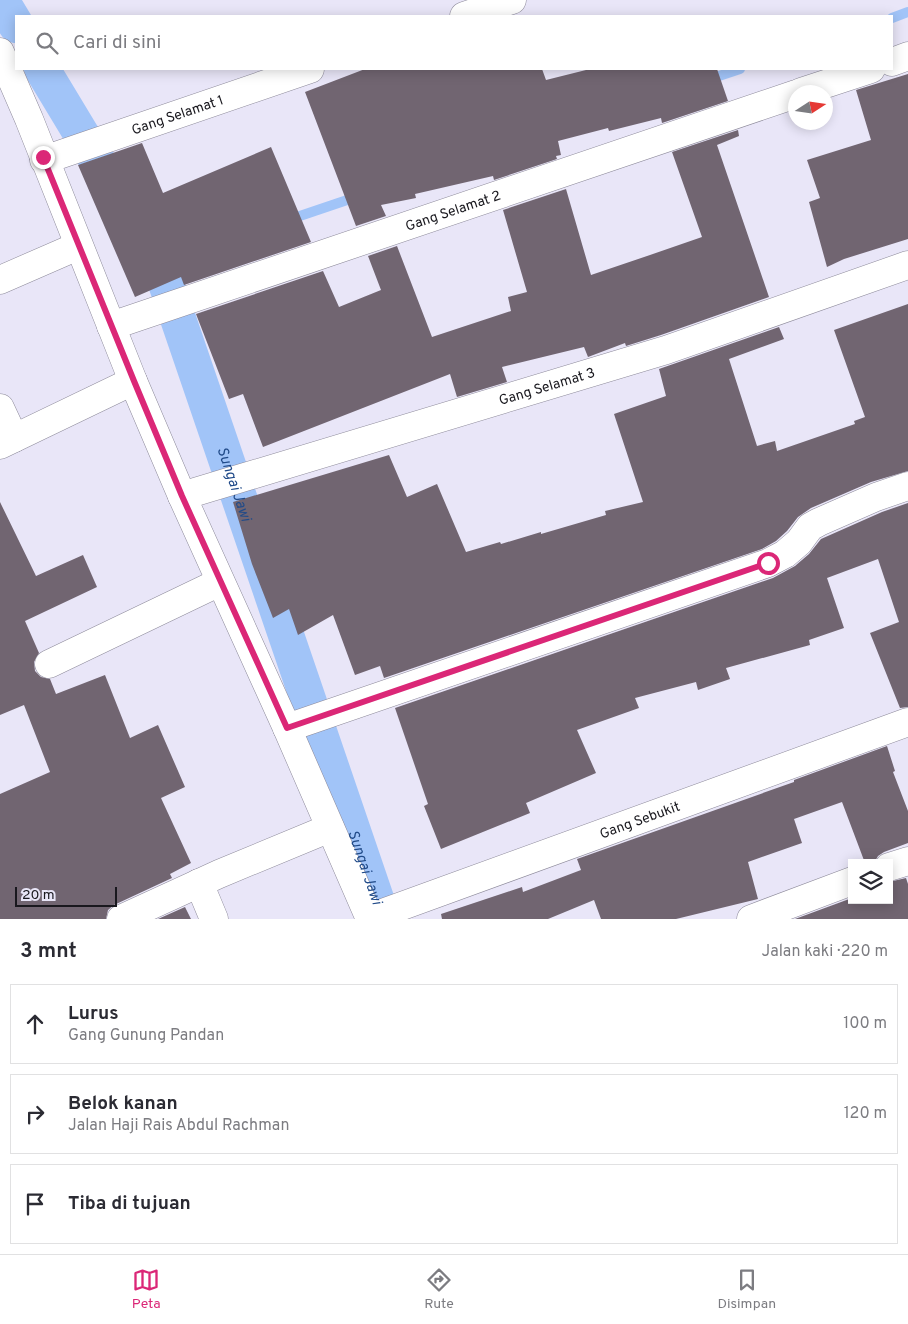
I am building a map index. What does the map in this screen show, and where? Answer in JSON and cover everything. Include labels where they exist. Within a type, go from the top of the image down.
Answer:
[{"type":"street","points":[[467,15],[512,0]]},
{"type":"street","points":[[0,52],[44,159],[66,251],[111,326],[182,496],[287,728],[370,918]]},
{"type":"street","points":[[893,62],[908,56]]},
{"type":"street","name":"Gang Selamat 1","points":[[44,159],[307,70]]},
{"type":"street","points":[[822,85],[868,70]]},
{"type":"street","name":"Gang Selamat 2","points":[[111,326],[788,97]]},
{"type":"street","points":[[0,280],[66,251]]},
{"type":"street","name":"Gang Selamat 3","points":[[182,496],[666,350],[908,265]]},
{"type":"street","points":[[0,408],[17,437],[134,381]]},
{"type":"street","points":[[287,728],[768,563],[786,554],[799,542],[810,527],[819,522],[876,497],[908,486]]},
{"type":"street","points":[[49,664],[220,582]]},
{"type":"street","name":"Gang Sebukit","points":[[370,918],[908,722]]},
{"type":"street","points":[[121,919],[209,879],[330,828]]},
{"type":"street","points":[[893,866],[908,860]]},
{"type":"street","points":[[209,879],[214,919]]},
{"type":"street","points":[[751,919],[848,883]]},
{"type":"building","points":[[362,70],[542,70],[546,80],[586,70],[717,70],[728,101],[662,123],[661,118],[609,131],[608,128],[558,141],[561,155],[556,156],[557,159],[494,180],[493,176],[415,194],[416,198],[381,205],[386,216],[356,226],[305,92]]},
{"type":"building","points":[[908,74],[908,239],[844,259],[827,267],[809,202],[820,198],[807,160],[871,140],[856,90]]},
{"type":"building","points":[[738,130],[739,136],[717,145],[769,297],[661,335],[626,346],[625,343],[588,357],[584,347],[502,367],[507,382],[457,397],[450,374],[263,447],[243,394],[229,399],[196,314],[323,271],[339,307],[381,290],[368,256],[397,246],[432,337],[511,311],[508,297],[527,292],[503,210],[566,189],[591,275],[650,255],[702,237],[672,152]]},
{"type":"building","points":[[142,143],[163,193],[271,147],[311,242],[184,285],[181,277],[135,297],[78,165]]},
{"type":"building","points":[[908,304],[908,471],[871,482],[811,508],[798,517],[776,541],[762,549],[384,678],[380,666],[355,675],[333,615],[298,635],[289,609],[273,618],[252,564],[233,502],[389,455],[407,497],[437,484],[466,552],[541,532],[541,534],[606,515],[605,511],[643,502],[614,414],[666,396],[659,369],[779,327],[784,339],[729,359],[757,446],[775,441],[777,451],[855,424],[854,421],[865,417],[834,330]]},
{"type":"building","points":[[0,502],[36,576],[83,555],[97,587],[25,621],[39,653],[34,662],[35,671],[41,677],[50,679],[56,694],[105,675],[130,738],[158,725],[185,787],[161,798],[191,863],[170,874],[172,878],[114,905],[108,910],[106,919],[0,919],[0,794],[50,772],[24,705],[0,715]]},
{"type":"building","points":[[908,503],[908,707],[900,708],[870,633],[899,622],[878,559],[827,578],[844,628],[809,640],[810,645],[726,668],[730,679],[698,690],[696,682],[635,698],[639,708],[577,730],[596,773],[526,803],[530,813],[441,849],[424,806],[428,804],[395,708],[773,578],[795,566],[809,554],[821,539],[882,512]]},
{"type":"building","points":[[887,746],[895,771],[893,772],[908,811],[908,843],[884,852],[876,859],[863,859],[842,802],[794,819],[802,843],[748,862],[758,899],[676,919],[601,919],[594,900],[548,919],[442,919],[441,914],[522,887],[523,892],[581,870],[577,859],[794,782],[794,780]]},
{"type":"building","points":[[906,878],[908,884],[908,919],[795,919],[848,899],[848,904],[893,904],[893,881]]},
{"type":"building","points":[[185,907],[191,919],[158,919]]},
{"type":"waterway","name":"Sungai Jawi","points":[[1,0],[15,23]]},
{"type":"waterway","points":[[893,18],[908,12]]},
{"type":"waterway","name":"Sungai Jawi","points":[[43,70],[159,263],[383,919]]},
{"type":"waterway","points":[[707,80],[737,70]]},
{"type":"waterway","points":[[288,220],[359,196]]},
{"type":"route","points":[[43,157],[182,496],[287,728],[768,563]]}]
